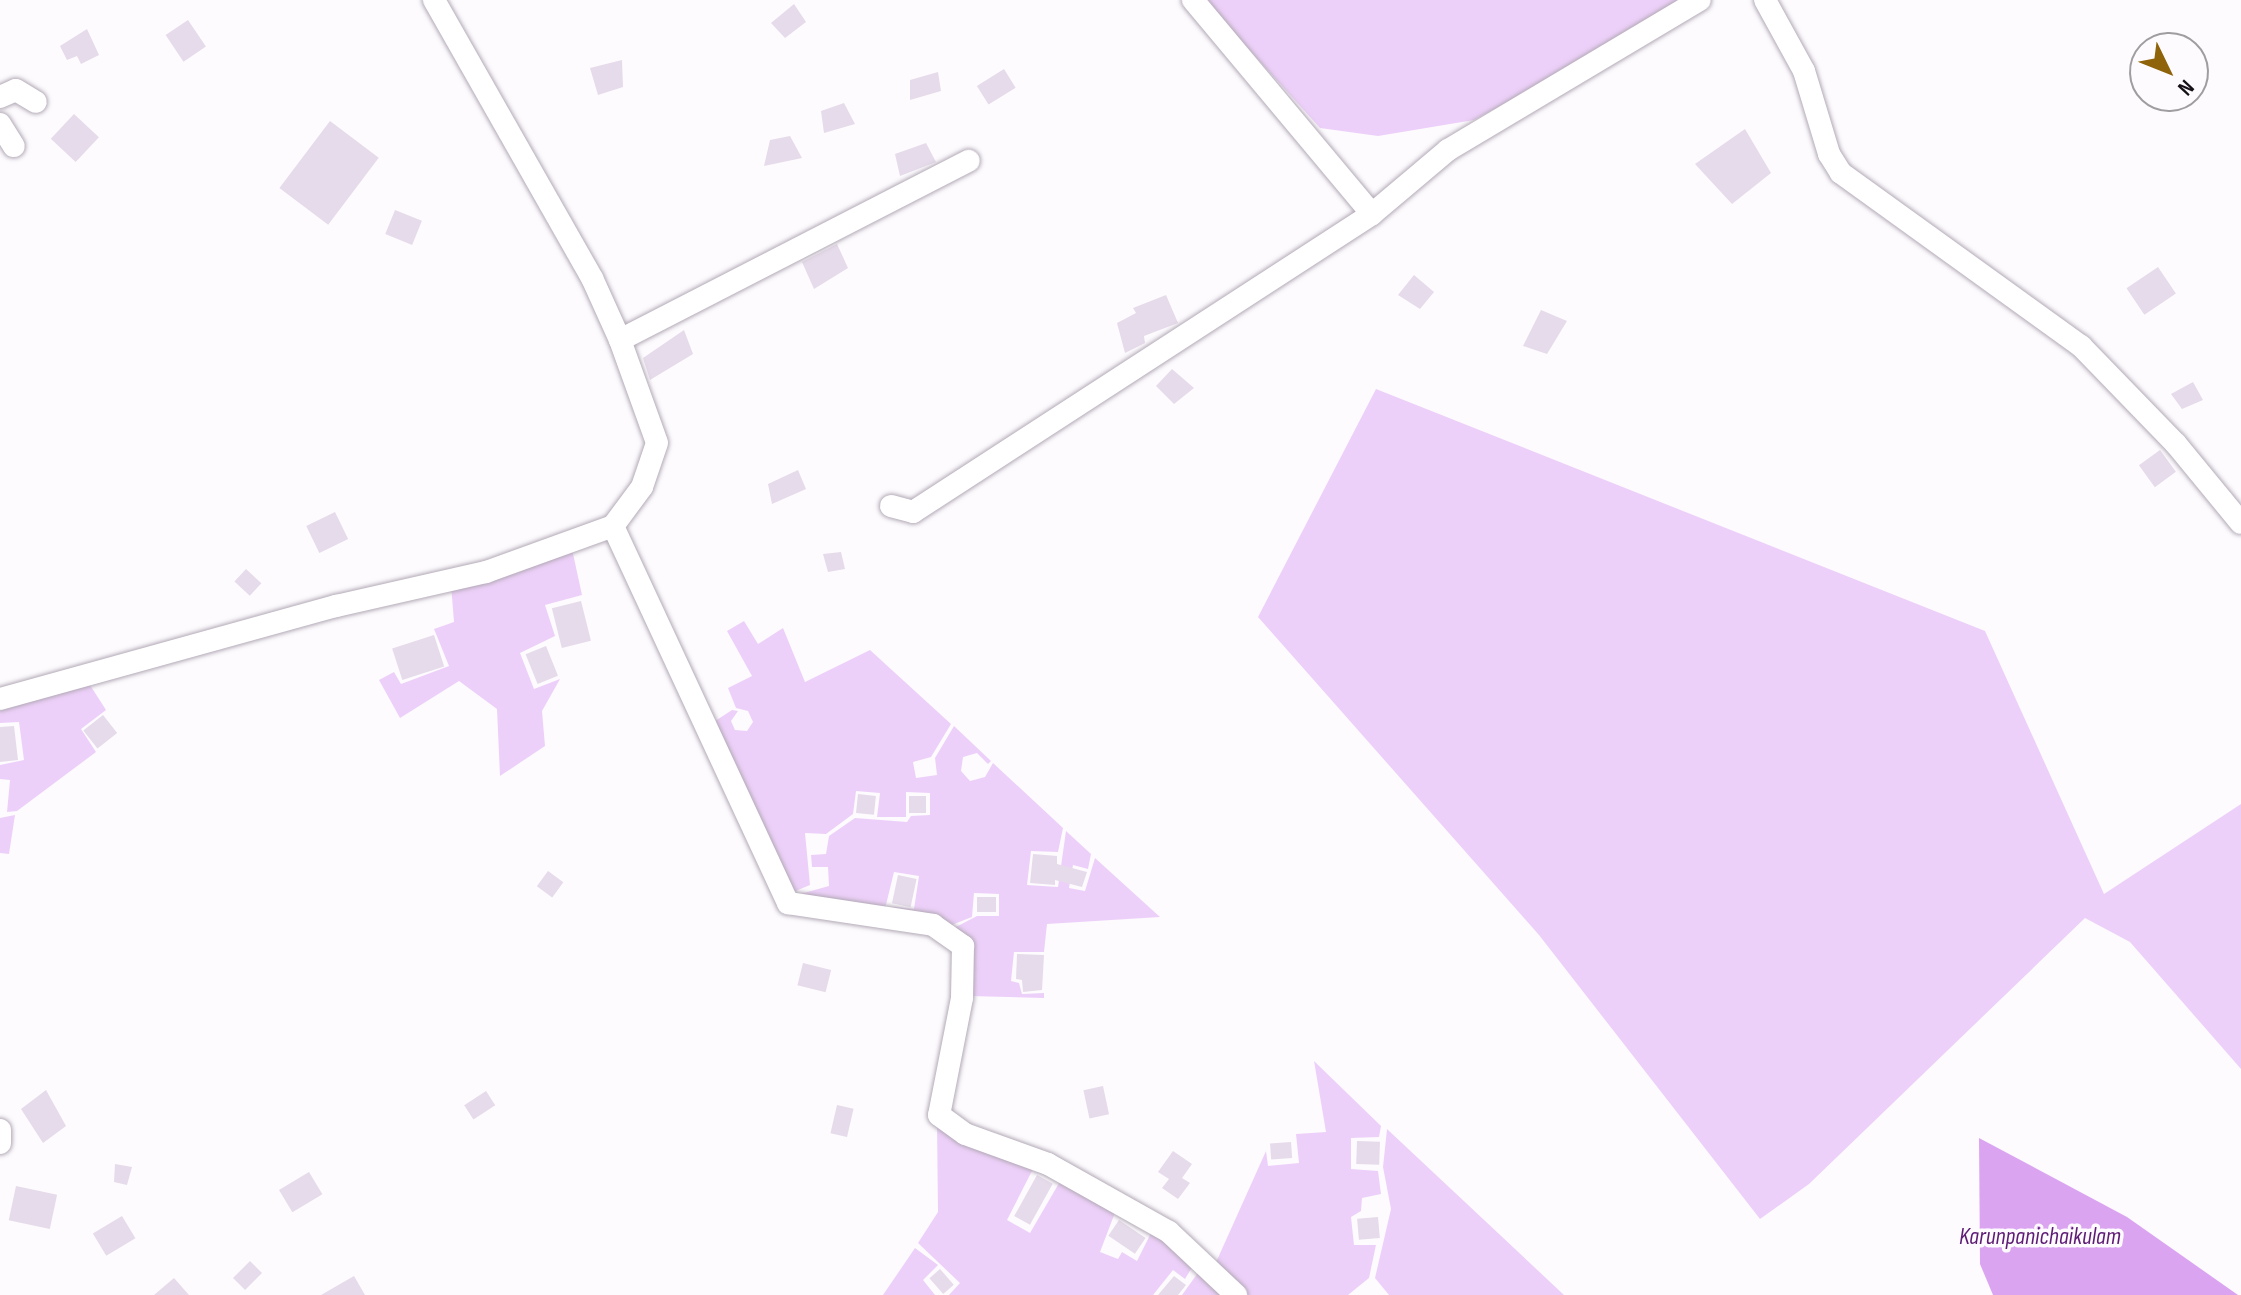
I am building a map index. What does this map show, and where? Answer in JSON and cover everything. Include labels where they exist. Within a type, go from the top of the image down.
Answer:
[{"type":"street","points":[[0,699],[336,606],[486,572],[613,526],[642,487],[657,443],[620,340],[592,278],[434,0]]},
{"type":"street","points":[[1193,0],[1372,214]]},
{"type":"street","points":[[891,506],[913,512],[1372,214],[1448,150],[1700,0]]},
{"type":"street","points":[[1765,0],[1804,71],[1829,154],[1841,173],[2081,346],[2176,444],[2241,523]]},
{"type":"street","points":[[0,97],[16,90],[36,102]]},
{"type":"street","points":[[0,124],[14,146]]},
{"type":"street","points":[[620,340],[969,161]]},
{"type":"street","points":[[613,526],[788,903],[933,925],[963,946],[962,998],[939,1115],[965,1134],[1048,1164],[1169,1232],[1236,1295]]},
{"type":"street","points":[[0,1130],[0,1143]]},
{"type":"shaded area","points":[[1204,0],[1696,0],[1474,120],[1378,136],[1320,128]]},
{"type":"shaded area","points":[[1376,389],[1985,631],[2104,894],[2241,804],[2241,1069],[2130,942],[2085,918],[1809,1184],[1760,1219],[1539,935],[1258,617]]},
{"type":"shaded area","points":[[572,549],[582,595],[545,605],[555,636],[520,653],[534,689],[560,679],[542,711],[545,746],[500,776],[497,709],[459,681],[400,718],[379,680],[394,672],[401,684],[449,666],[434,629],[454,622],[451,585]]},
{"type":"shaded area","points":[[744,621],[758,644],[783,628],[805,682],[870,650],[951,724],[931,757],[913,762],[916,778],[937,775],[935,758],[954,726],[991,761],[988,764],[977,753],[963,757],[961,771],[970,781],[985,777],[993,763],[1063,828],[1058,852],[1031,851],[1027,885],[1058,887],[1066,831],[1091,854],[1088,869],[1073,865],[1069,888],[1085,891],[1095,858],[1160,917],[1047,924],[1044,952],[1014,952],[1011,981],[1019,983],[1022,994],[1044,993],[1044,998],[969,996],[954,928],[977,916],[999,916],[999,894],[974,893],[972,917],[949,926],[888,915],[894,907],[914,909],[919,876],[894,872],[884,913],[793,896],[829,886],[828,867],[812,867],[811,855],[826,854],[829,836],[855,818],[907,822],[911,816],[930,815],[930,793],[906,792],[906,817],[877,817],[880,793],[856,791],[853,814],[826,834],[805,833],[810,885],[786,895],[706,727],[732,710],[738,711],[731,721],[735,730],[747,731],[753,722],[748,711],[736,708],[728,688],[752,676],[727,631]]},
{"type":"shaded area","points":[[90,685],[106,710],[81,729],[96,752],[17,811],[7,812],[10,780],[0,779],[0,765],[24,760],[19,722],[0,723],[0,710]]},
{"type":"shaded area","points":[[15,815],[9,854],[0,853],[0,818]]},
{"type":"shaded area","points":[[1314,1061],[1381,1126],[1379,1137],[1351,1138],[1351,1169],[1378,1171],[1381,1194],[1362,1198],[1361,1211],[1351,1217],[1354,1245],[1376,1245],[1369,1278],[1348,1295],[1240,1295],[1213,1269],[1266,1151],[1268,1166],[1299,1163],[1296,1134],[1326,1132]]},
{"type":"shaded area","points":[[937,1124],[1034,1167],[1007,1220],[1030,1233],[1062,1178],[1116,1210],[1100,1252],[1118,1259],[1122,1252],[1137,1261],[1152,1231],[1194,1264],[1185,1279],[1173,1270],[1153,1295],[949,1295],[960,1283],[918,1243],[938,1212]]},
{"type":"shaded area","points":[[1387,1129],[1564,1295],[1389,1295],[1375,1278],[1391,1209],[1383,1167]]},
{"type":"shaded area","points":[[915,1248],[938,1265],[923,1280],[935,1295],[883,1295]]},
{"type":"shaded area","points":[[1200,1270],[1225,1295],[1182,1295]]},
{"type":"water","name":"Karunpanichaikulam","points":[[1979,1138],[2127,1217],[2238,1295],[1993,1295],[1980,1264]]},
{"type":"building","points":[[794,4],[806,22],[785,38],[771,23]]},
{"type":"building","points":[[188,20],[206,47],[184,62],[166,35]]},
{"type":"building","points":[[87,29],[99,55],[81,64],[77,56],[67,60],[60,46]]},
{"type":"building","points":[[622,60],[623,87],[598,95],[590,68]]},
{"type":"building","points":[[1004,69],[1016,88],[989,105],[977,86]]},
{"type":"building","points":[[938,72],[941,91],[910,100],[910,80]]},
{"type":"building","points":[[844,103],[855,124],[824,133],[821,111]]},
{"type":"building","points":[[74,114],[99,137],[76,162],[51,139]]},
{"type":"building","points":[[330,121],[379,158],[328,225],[279,188]]},
{"type":"building","points":[[1745,129],[1771,173],[1732,204],[1695,164]]},
{"type":"building","points":[[790,136],[802,158],[764,166],[770,140]]},
{"type":"building","points":[[926,143],[936,162],[900,176],[895,154]]},
{"type":"building","points":[[395,210],[422,221],[412,245],[385,234]]},
{"type":"building","points":[[837,244],[848,268],[814,289],[802,262]]},
{"type":"building","points":[[2158,267],[2176,294],[2144,315],[2126,288]]},
{"type":"building","points":[[1414,275],[1434,292],[1420,309],[1398,295]]},
{"type":"building","points":[[1166,295],[1178,323],[1144,336],[1145,343],[1125,353],[1117,323],[1136,313],[1133,308]]},
{"type":"building","points":[[1541,310],[1567,321],[1547,354],[1523,346]]},
{"type":"building","points":[[684,330],[693,354],[650,380],[643,358]]},
{"type":"building","points":[[1172,369],[1194,388],[1174,404],[1156,386]]},
{"type":"building","points":[[2193,382],[2203,400],[2182,409],[2171,394]]},
{"type":"building","points":[[2160,450],[2176,472],[2155,487],[2139,465]]},
{"type":"building","points":[[798,470],[806,489],[772,504],[768,484]]},
{"type":"building","points":[[335,512],[348,539],[319,553],[306,526]]},
{"type":"building","points":[[841,552],[845,569],[828,572],[823,554]]},
{"type":"building","points":[[246,569],[261,583],[250,596],[234,581]]},
{"type":"building","points":[[581,601],[591,641],[562,648],[552,608]]},
{"type":"building","points":[[434,635],[444,666],[402,680],[392,649]]},
{"type":"building","points":[[546,646],[558,676],[538,684],[526,654]]},
{"type":"building","points":[[103,715],[117,733],[97,749],[83,730]]},
{"type":"building","points":[[14,726],[18,760],[0,762],[0,727]]},
{"type":"building","points":[[858,794],[876,796],[874,815],[856,813]]},
{"type":"building","points":[[909,796],[926,796],[926,813],[909,813]]},
{"type":"building","points":[[1033,854],[1057,856],[1057,864],[1087,872],[1082,887],[1055,880],[1055,885],[1030,883]]},
{"type":"building","points":[[548,871],[563,882],[552,898],[537,886]]},
{"type":"building","points":[[898,875],[917,879],[911,907],[892,903]]},
{"type":"building","points":[[977,897],[996,897],[996,912],[977,912]]},
{"type":"building","points":[[1017,954],[1044,955],[1042,990],[1023,992],[1022,980],[1016,979]]},
{"type":"building","points":[[803,963],[831,970],[826,992],[797,985]]},
{"type":"building","points":[[1103,1086],[1109,1114],[1089,1119],[1083,1090]]},
{"type":"building","points":[[46,1090],[66,1126],[43,1143],[21,1109]]},
{"type":"building","points":[[486,1091],[495,1105],[473,1119],[464,1105]]},
{"type":"building","points":[[837,1105],[854,1109],[847,1137],[830,1133]]},
{"type":"building","points":[[1357,1141],[1380,1142],[1379,1165],[1356,1164]]},
{"type":"building","points":[[1291,1142],[1292,1158],[1271,1159],[1270,1143]]},
{"type":"building","points":[[1173,1151],[1192,1164],[1182,1178],[1190,1183],[1178,1199],[1162,1188],[1169,1179],[1158,1172]]},
{"type":"building","points":[[115,1164],[132,1167],[127,1185],[114,1182]]},
{"type":"building","points":[[309,1172],[322,1194],[292,1212],[279,1190]]},
{"type":"building","points":[[1037,1175],[1053,1184],[1030,1225],[1014,1216]]},
{"type":"building","points":[[16,1186],[57,1195],[50,1229],[9,1220]]},
{"type":"building","points":[[122,1216],[135,1238],[106,1256],[93,1234]]},
{"type":"building","points":[[1378,1217],[1380,1238],[1359,1240],[1357,1219]]},
{"type":"building","points":[[1119,1220],[1146,1238],[1135,1254],[1108,1236]]},
{"type":"building","points":[[250,1261],[262,1273],[245,1290],[233,1278]]},
{"type":"building","points":[[940,1269],[954,1285],[943,1294],[929,1278]]},
{"type":"building","points":[[354,1276],[365,1295],[321,1295]]},
{"type":"building","points":[[1174,1276],[1186,1285],[1178,1295],[1158,1295]]},
{"type":"building","points":[[174,1278],[189,1295],[154,1295]]}]
